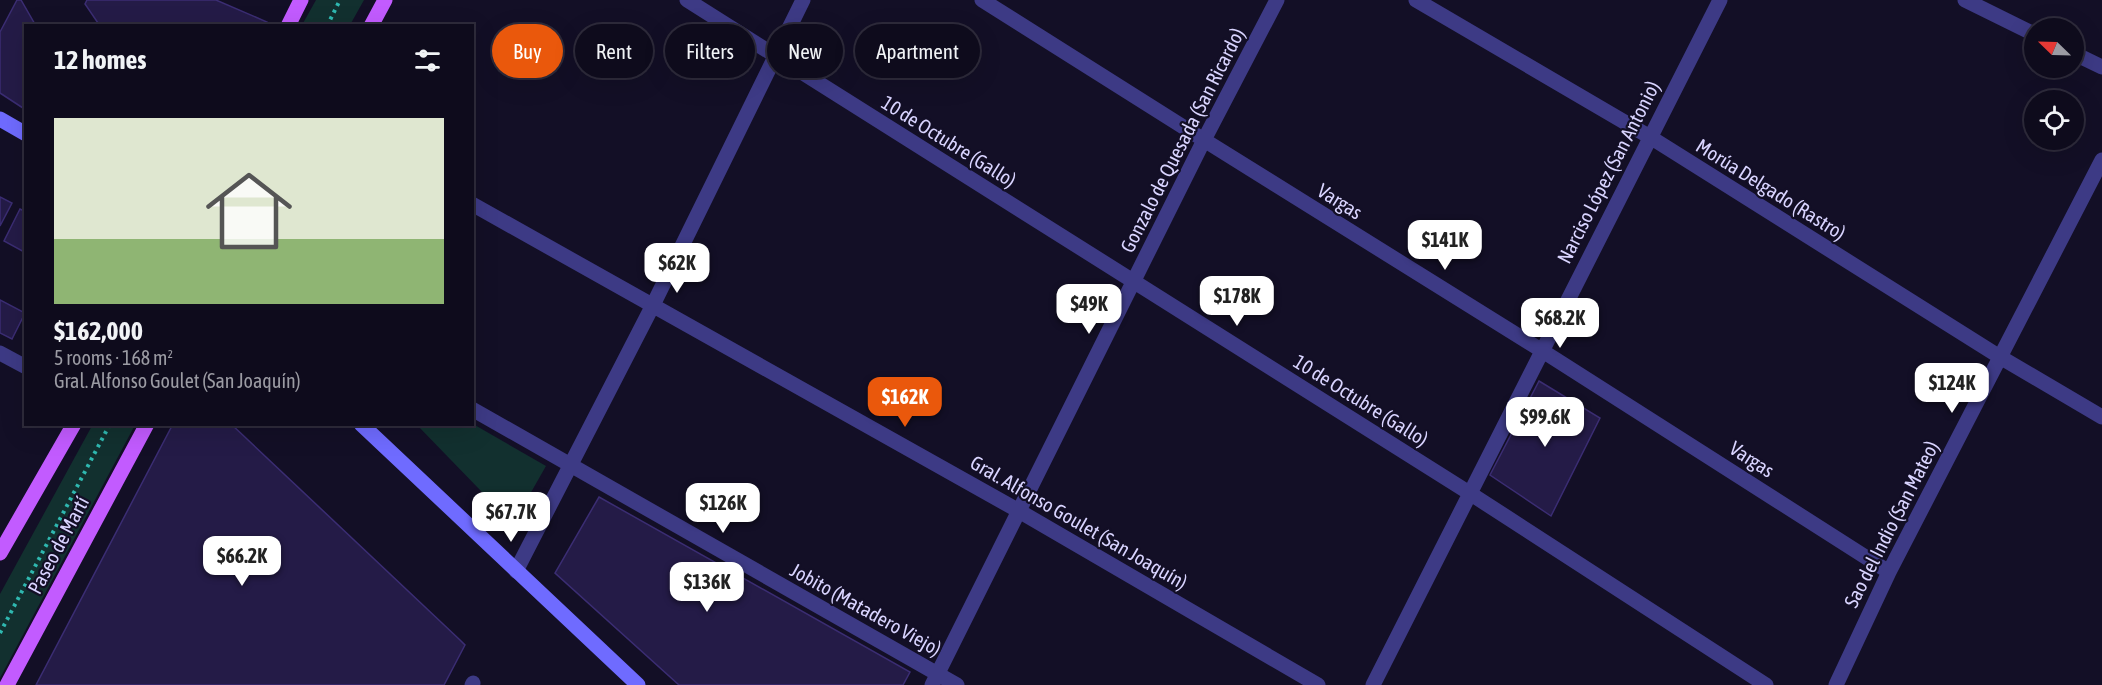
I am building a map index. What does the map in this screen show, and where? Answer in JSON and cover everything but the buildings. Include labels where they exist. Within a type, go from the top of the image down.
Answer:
[{"type":"main road","points":[[289,24],[301,0]]},
{"type":"main road","points":[[372,24],[385,0]]},
{"type":"main road","points":[[0,119],[24,133]]},
{"type":"main road","points":[[0,553],[73,426]]},
{"type":"main road","points":[[363,426],[638,685]]},
{"type":"main road","name":"Paseo de Martí","points":[[7,685],[140,427]]},
{"type":"street","name":"10 de Octubre (Gallo)","points":[[687,0],[767,52]]},
{"type":"street","points":[[791,24],[803,0]]},
{"type":"street","name":"Vargas","points":[[982,0],[1541,350],[1889,572]]},
{"type":"street","name":"Gonzalo de Quesada (San Ricardo)","points":[[934,679],[1277,0]]},
{"type":"street","name":"Morúa Delgado (Rastro)","points":[[1416,0],[1650,137],[2000,357],[2102,417]]},
{"type":"street","name":"Narciso López (San Antonio)","points":[[1373,685],[1720,0]]},
{"type":"street","points":[[1965,0],[2024,29]]},
{"type":"street","points":[[2084,58],[2102,67]]},
{"type":"street","points":[[516,571],[653,305],[767,73]]},
{"type":"street","name":"10 de Octubre (Gallo)","points":[[809,78],[1471,494],[1766,685]]},
{"type":"street","name":"Sao del Indio (San Mateo)","points":[[1836,685],[1889,572],[2102,160]]},
{"type":"street","name":"Gral. Alfonso Goulet (San Joaquín)","points":[[474,205],[1019,511],[1318,685]]},
{"type":"street","points":[[0,353],[24,366]]},
{"type":"street","name":"Jobito (Matadero Viejo)","points":[[474,411],[934,679],[957,685]]},
{"type":"path","points":[[328,24],[340,0]]},
{"type":"path","points":[[0,633],[109,426]]},
{"type":"green space","points":[[316,0],[364,0],[351,24],[303,24]]},
{"type":"green space","points":[[474,425],[546,466],[513,524],[418,426]]},
{"type":"green space","points":[[92,426],[134,426],[0,678],[0,594]]}]
